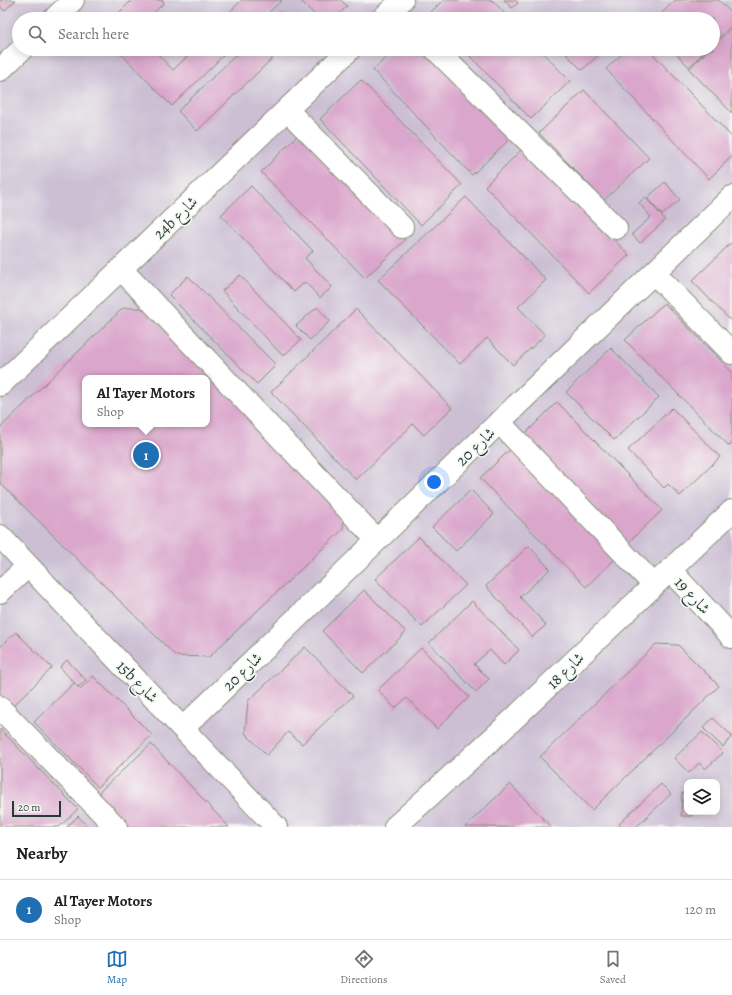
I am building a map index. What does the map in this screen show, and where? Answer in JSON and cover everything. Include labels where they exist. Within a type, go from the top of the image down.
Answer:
[{"type":"street","points":[[61,12],[73,0]]},
{"type":"street","points":[[0,70],[15,56]]},
{"type":"street","name":"24b شارع","points":[[0,385],[343,56]]},
{"type":"street","points":[[442,56],[616,228]]},
{"type":"street","points":[[287,110],[402,227]]},
{"type":"street","name":"شارع 20","points":[[183,728],[732,197]]},
{"type":"street","points":[[121,269],[377,540]]},
{"type":"street","points":[[654,273],[732,353]]},
{"type":"street","points":[[499,422],[654,585]]},
{"type":"street","name":"شارع 18","points":[[395,827],[503,730],[732,511]]},
{"type":"street","name":"15b شارع","points":[[0,536],[276,827]]},
{"type":"street","points":[[0,592],[28,566]]},
{"type":"street","name":"شارع 19","points":[[670,570],[732,637]]},
{"type":"street","points":[[0,708],[116,827]]},
{"type":"shaded area","points":[[0,0],[732,0],[732,827],[0,827]]},
{"type":"building","points":[[0,0],[16,0],[4,11],[0,6]]},
{"type":"building","points":[[132,0],[162,0],[164,3],[154,12],[120,12]]},
{"type":"building","points":[[242,0],[282,0],[269,12],[229,12]]},
{"type":"building","points":[[300,0],[341,0],[347,6],[341,12],[312,12]]},
{"type":"building","points":[[443,0],[492,0],[503,12],[431,12]]},
{"type":"building","points":[[504,0],[515,0],[518,3],[512,8]]},
{"type":"building","points":[[675,0],[719,0],[732,14],[732,25],[720,36],[720,12],[663,12]]},
{"type":"building","points":[[732,27],[732,113],[689,69],[702,56],[720,56],[720,39]]},
{"type":"building","points":[[123,56],[160,56],[173,70],[188,56],[223,56],[172,106]]},
{"type":"building","points":[[235,56],[275,56],[197,131],[178,111]]},
{"type":"building","points":[[388,56],[437,56],[513,136],[472,175],[373,70]]},
{"type":"building","points":[[470,56],[546,56],[570,81],[531,119]]},
{"type":"building","points":[[568,56],[597,56],[582,70]]},
{"type":"building","points":[[620,56],[655,56],[732,137],[732,156],[709,179],[606,69]]},
{"type":"building","points":[[679,56],[700,56],[689,67]]},
{"type":"building","points":[[361,80],[462,185],[421,225],[320,119]]},
{"type":"building","points":[[584,90],[649,158],[604,200],[539,133]]},
{"type":"building","points":[[300,133],[405,240],[365,278],[261,172]]},
{"type":"building","points":[[524,147],[629,255],[589,293],[485,186]]},
{"type":"building","points":[[665,182],[680,200],[662,215],[647,198]]},
{"type":"building","points":[[251,186],[313,251],[305,258],[332,287],[320,298],[305,282],[294,292],[221,215]]},
{"type":"building","points":[[466,197],[546,280],[518,307],[545,335],[513,365],[487,338],[460,364],[378,280]]},
{"type":"building","points":[[645,197],[665,220],[640,243],[632,234],[651,217],[639,203]]},
{"type":"building","points":[[732,242],[732,322],[692,281]]},
{"type":"building","points":[[240,275],[301,340],[283,356],[222,291]]},
{"type":"building","points":[[188,276],[276,365],[257,384],[169,295]]},
{"type":"building","points":[[664,303],[732,372],[732,444],[729,446],[625,340]]},
{"type":"building","points":[[317,307],[330,321],[310,340],[296,326]]},
{"type":"building","points":[[123,308],[143,308],[209,375],[82,375],[82,427],[210,427],[210,376],[344,512],[343,529],[209,657],[176,656],[0,483],[0,428]]},
{"type":"building","points":[[356,309],[452,408],[424,435],[413,424],[356,480],[271,392]]},
{"type":"building","points":[[611,348],[659,397],[614,440],[566,392]]},
{"type":"building","points":[[557,402],[662,510],[628,543],[523,436]]},
{"type":"building","points":[[672,408],[720,457],[680,496],[668,484],[664,488],[628,450]]},
{"type":"building","points":[[515,445],[620,554],[586,587],[480,478]]},
{"type":"building","points":[[471,490],[494,514],[456,551],[432,527]]},
{"type":"building","points":[[419,537],[466,585],[422,627],[375,579]]},
{"type":"building","points":[[529,546],[550,569],[520,597],[546,625],[532,637],[486,586]]},
{"type":"building","points":[[364,590],[406,632],[363,673],[322,631]]},
{"type":"building","points":[[472,601],[519,650],[504,665],[490,650],[474,664],[489,679],[476,692],[429,643]]},
{"type":"building","points":[[16,632],[52,668],[13,706],[0,693],[0,647]]},
{"type":"building","points":[[656,644],[678,645],[719,686],[592,810],[540,757]]},
{"type":"building","points":[[305,647],[353,696],[302,744],[288,732],[267,755],[245,733],[248,701]]},
{"type":"building","points":[[421,648],[469,697],[437,729],[407,698],[395,708],[378,690]]},
{"type":"building","points":[[67,660],[86,680],[78,687],[60,667]]},
{"type":"building","points":[[93,676],[152,735],[98,787],[34,722],[74,683],[80,689]]},
{"type":"building","points":[[713,718],[732,736],[723,747],[703,728]]},
{"type":"building","points":[[0,729],[78,809],[59,827],[0,827]]},
{"type":"building","points":[[702,732],[723,753],[705,769],[699,763],[689,773],[674,758]]},
{"type":"building","points":[[151,744],[229,827],[126,827],[96,795]]},
{"type":"building","points":[[510,784],[551,827],[465,827]]},
{"type":"building","points":[[661,784],[671,794],[636,827],[622,827],[619,824]]},
{"type":"building","points":[[682,793],[684,793],[684,815],[692,816],[681,816]]},
{"type":"building","points":[[78,816],[88,827],[67,827]]},
{"type":"place","name":"Al Tayer Motors","points":[[146,455]]}]
